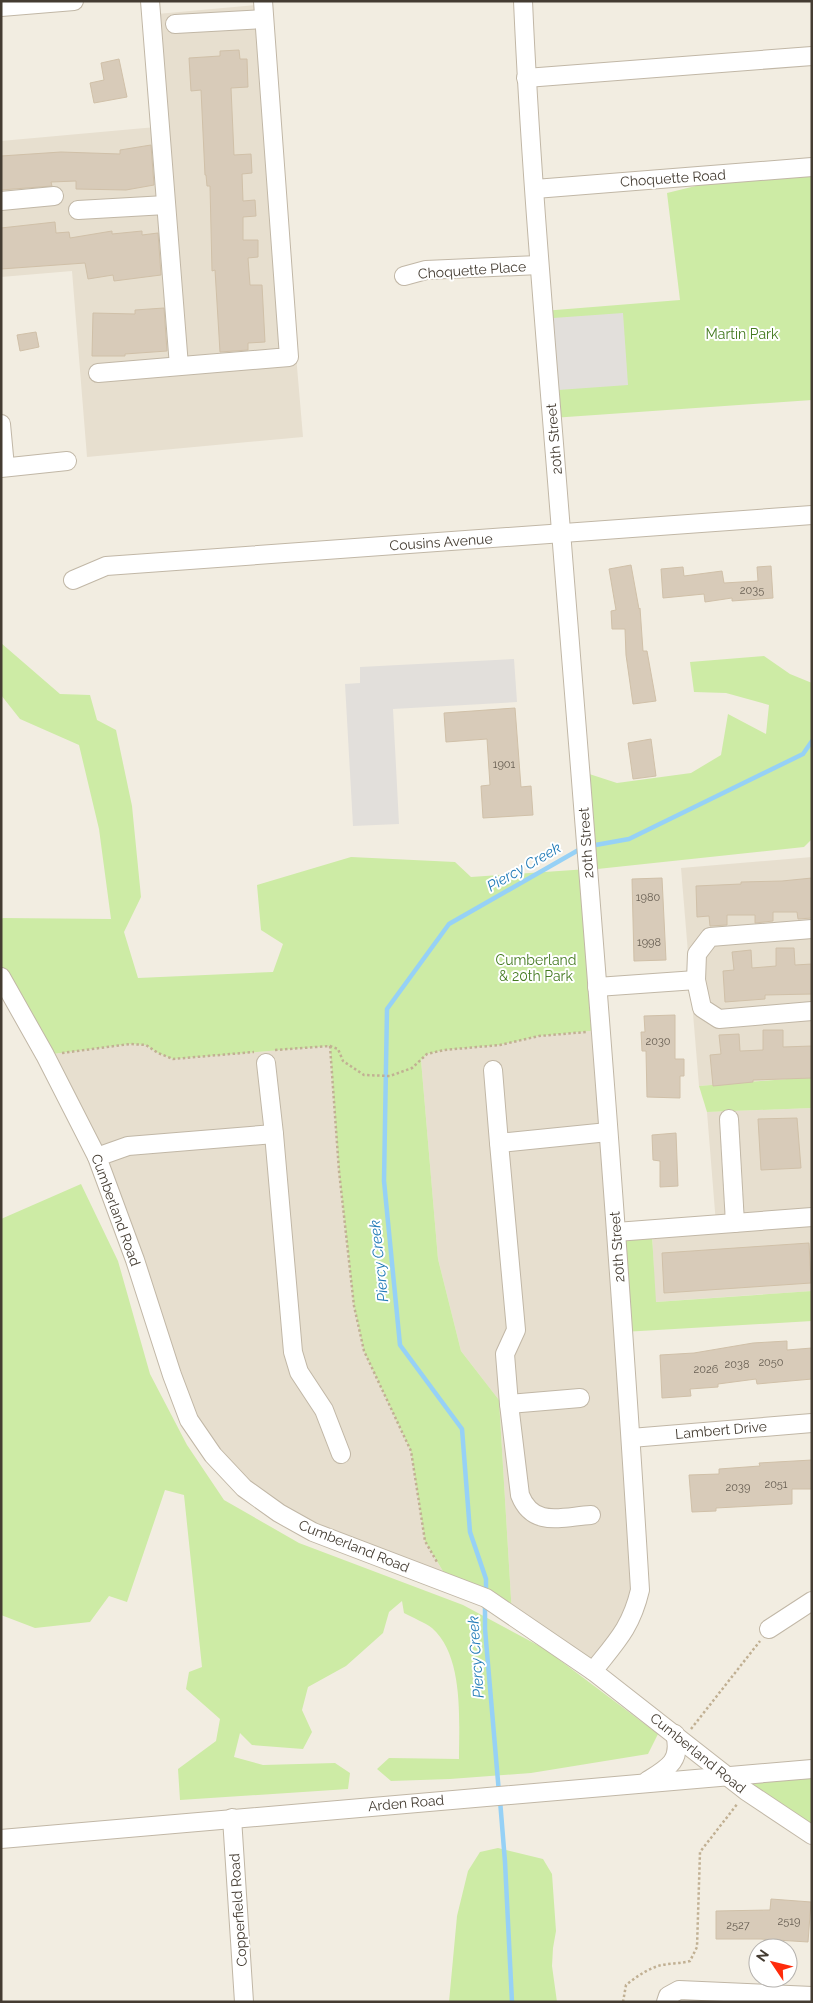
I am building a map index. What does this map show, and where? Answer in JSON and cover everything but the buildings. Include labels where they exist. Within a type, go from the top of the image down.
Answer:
[{"type":"street","points":[[1,7],[74,1]]},
{"type":"street","points":[[150,1],[179,366]]},
{"type":"street","name":"20th Street","points":[[523,1],[526,78],[539,265],[562,533],[616,1232],[640,1590],[635,1612],[625,1630],[593,1672]]},
{"type":"street","points":[[98,373],[289,357],[263,10],[175,24]]},
{"type":"street","points":[[526,78],[812,56]]},
{"type":"street","name":"Choquette Road","points":[[535,189],[812,167]]},
{"type":"street","points":[[1,201],[54,196]]},
{"type":"street","points":[[78,210],[166,205]]},
{"type":"street","name":"Choquette Place","points":[[404,276],[426,270],[539,265]]},
{"type":"street","points":[[1,424],[3,468],[67,461]]},
{"type":"street","name":"Cousins Avenue","points":[[73,580],[106,566],[812,515]]},
{"type":"street","points":[[812,929],[710,938],[698,954],[696,980],[702,1008],[719,1019],[812,1011]]},
{"type":"street","name":"Cumberland Road","points":[[1,977],[46,1055],[97,1157],[135,1260],[172,1375],[189,1420],[213,1455],[251,1493],[279,1513],[312,1532],[486,1598],[593,1672],[746,1791],[812,1835]]},
{"type":"street","points":[[597,987],[696,980]]},
{"type":"street","points":[[266,1055],[293,1352],[299,1372],[324,1410],[341,1454]]},
{"type":"street","points":[[493,1070],[498,1144],[516,1330],[506,1354],[509,1404],[520,1495],[524,1507],[531,1514],[543,1518],[591,1515]]},
{"type":"street","points":[[729,1119],[735,1223]]},
{"type":"street","points":[[498,1144],[608,1132]]},
{"type":"street","points":[[97,1157],[128,1146],[274,1134]]},
{"type":"street","points":[[616,1232],[812,1217]]},
{"type":"street","points":[[509,1404],[580,1398]]},
{"type":"street","name":"Lambert Drive","points":[[631,1438],[812,1423]]},
{"type":"street","points":[[769,1629],[812,1601]]},
{"type":"street","points":[[644,1783],[662,1772],[674,1761],[678,1748],[678,1737]]},
{"type":"street","name":"Arden Road","points":[[1,1839],[812,1769]]},
{"type":"street","name":"Copperfield Road","points":[[232,1818],[244,2002]]},
{"type":"street","points":[[666,2002],[668,1996],[679,1990],[778,1998],[812,1996]]},
{"type":"path","points":[[46,1055],[130,1044],[146,1045],[158,1053],[173,1059],[266,1055],[330,1046],[338,1049],[343,1061],[364,1075],[390,1076],[412,1068],[427,1054],[444,1050],[500,1045],[539,1036],[600,1030]]},
{"type":"path","points":[[330,1046],[339,1171],[356,1315],[364,1351],[411,1451],[425,1541],[450,1583]]},
{"type":"path","points":[[678,1737],[769,1629]]},
{"type":"path","points":[[623,2002],[626,1984],[640,1974],[659,1966],[690,1961],[697,1947],[700,1852],[746,1791]]},
{"type":"shaded area","points":[[266,4],[303,437],[87,457],[72,271],[1,277],[1,141],[167,126],[157,14]]},
{"type":"shaded area","points":[[623,313],[628,385],[558,390],[553,318]]},
{"type":"shaded area","points":[[514,659],[517,702],[393,709],[399,824],[353,826],[345,684],[360,683],[360,667]]},
{"type":"shaded area","points":[[812,857],[812,1077],[699,1086],[681,868]]},
{"type":"shaded area","points":[[600,1030],[640,1590],[593,1671],[512,1615],[499,1400],[461,1351],[438,1259],[421,1060],[427,1054],[444,1050],[499,1045],[539,1036]]},
{"type":"shaded area","points":[[130,1044],[146,1045],[158,1053],[173,1059],[330,1046],[339,1171],[354,1306],[364,1351],[411,1451],[425,1541],[450,1583],[279,1513],[189,1420],[135,1260],[45,1055]]},
{"type":"shaded area","points":[[812,1108],[812,1291],[655,1302],[652,1228],[716,1224],[707,1112]]},
{"type":"green space","name":"Martin Park","points":[[812,167],[812,400],[552,418],[543,311],[680,300],[667,193],[753,172]]},
{"type":"green space","name":"Cumberland & 20th Park","points":[[1,643],[60,694],[90,695],[97,720],[116,730],[132,806],[141,897],[124,932],[138,978],[273,972],[283,944],[261,930],[257,885],[351,857],[455,862],[471,877],[588,869],[580,771],[617,783],[691,773],[721,755],[728,714],[766,734],[769,705],[726,693],[694,692],[690,662],[764,656],[790,674],[812,683],[812,839],[804,847],[588,870],[600,1030],[539,1036],[499,1045],[444,1050],[427,1054],[421,1060],[438,1259],[461,1351],[499,1400],[512,1615],[450,1583],[425,1541],[411,1451],[364,1351],[354,1306],[339,1171],[330,1046],[173,1059],[158,1053],[146,1045],[130,1044],[45,1055],[1,977],[1,919],[111,919],[99,829],[79,745],[20,719],[1,695]]},
{"type":"green space","points":[[812,1077],[812,1108],[707,1112],[699,1086]]},
{"type":"green space","points":[[81,1184],[118,1261],[150,1374],[187,1445],[224,1500],[299,1543],[463,1605],[545,1649],[658,1734],[648,1754],[531,1773],[391,1781],[377,1769],[389,1758],[459,1759],[459,1708],[455,1671],[450,1655],[442,1640],[432,1628],[404,1613],[402,1601],[389,1612],[383,1633],[346,1666],[308,1687],[302,1710],[312,1732],[303,1749],[252,1745],[240,1733],[234,1757],[263,1765],[335,1763],[350,1773],[348,1789],[180,1800],[178,1769],[216,1741],[220,1719],[186,1689],[189,1672],[202,1667],[184,1495],[165,1490],[127,1602],[109,1596],[90,1622],[35,1628],[1,1615],[1,1219]]},
{"type":"green space","points":[[652,1235],[656,1302],[812,1291],[812,1321],[623,1332],[617,1237]]},
{"type":"green space","points":[[812,1769],[812,1835],[727,1776]]},
{"type":"green space","points":[[498,1848],[543,1859],[552,1874],[556,1931],[552,1966],[557,2002],[449,2002],[457,1916],[468,1871],[480,1852]]},
{"type":"waterway","name":"Piercy Creek","points":[[590,846],[629,839],[803,754],[812,741]]},
{"type":"waterway","name":"Piercy Creek","points":[[486,1593],[486,1579],[470,1532],[462,1429],[400,1345],[384,1181],[387,1009],[449,924],[582,848]]},
{"type":"waterway","name":"Piercy Creek","points":[[485,1604],[485,1629],[499,1793]]},
{"type":"waterway","name":"Piercy Creek","points":[[500,1800],[512,2002]]}]
